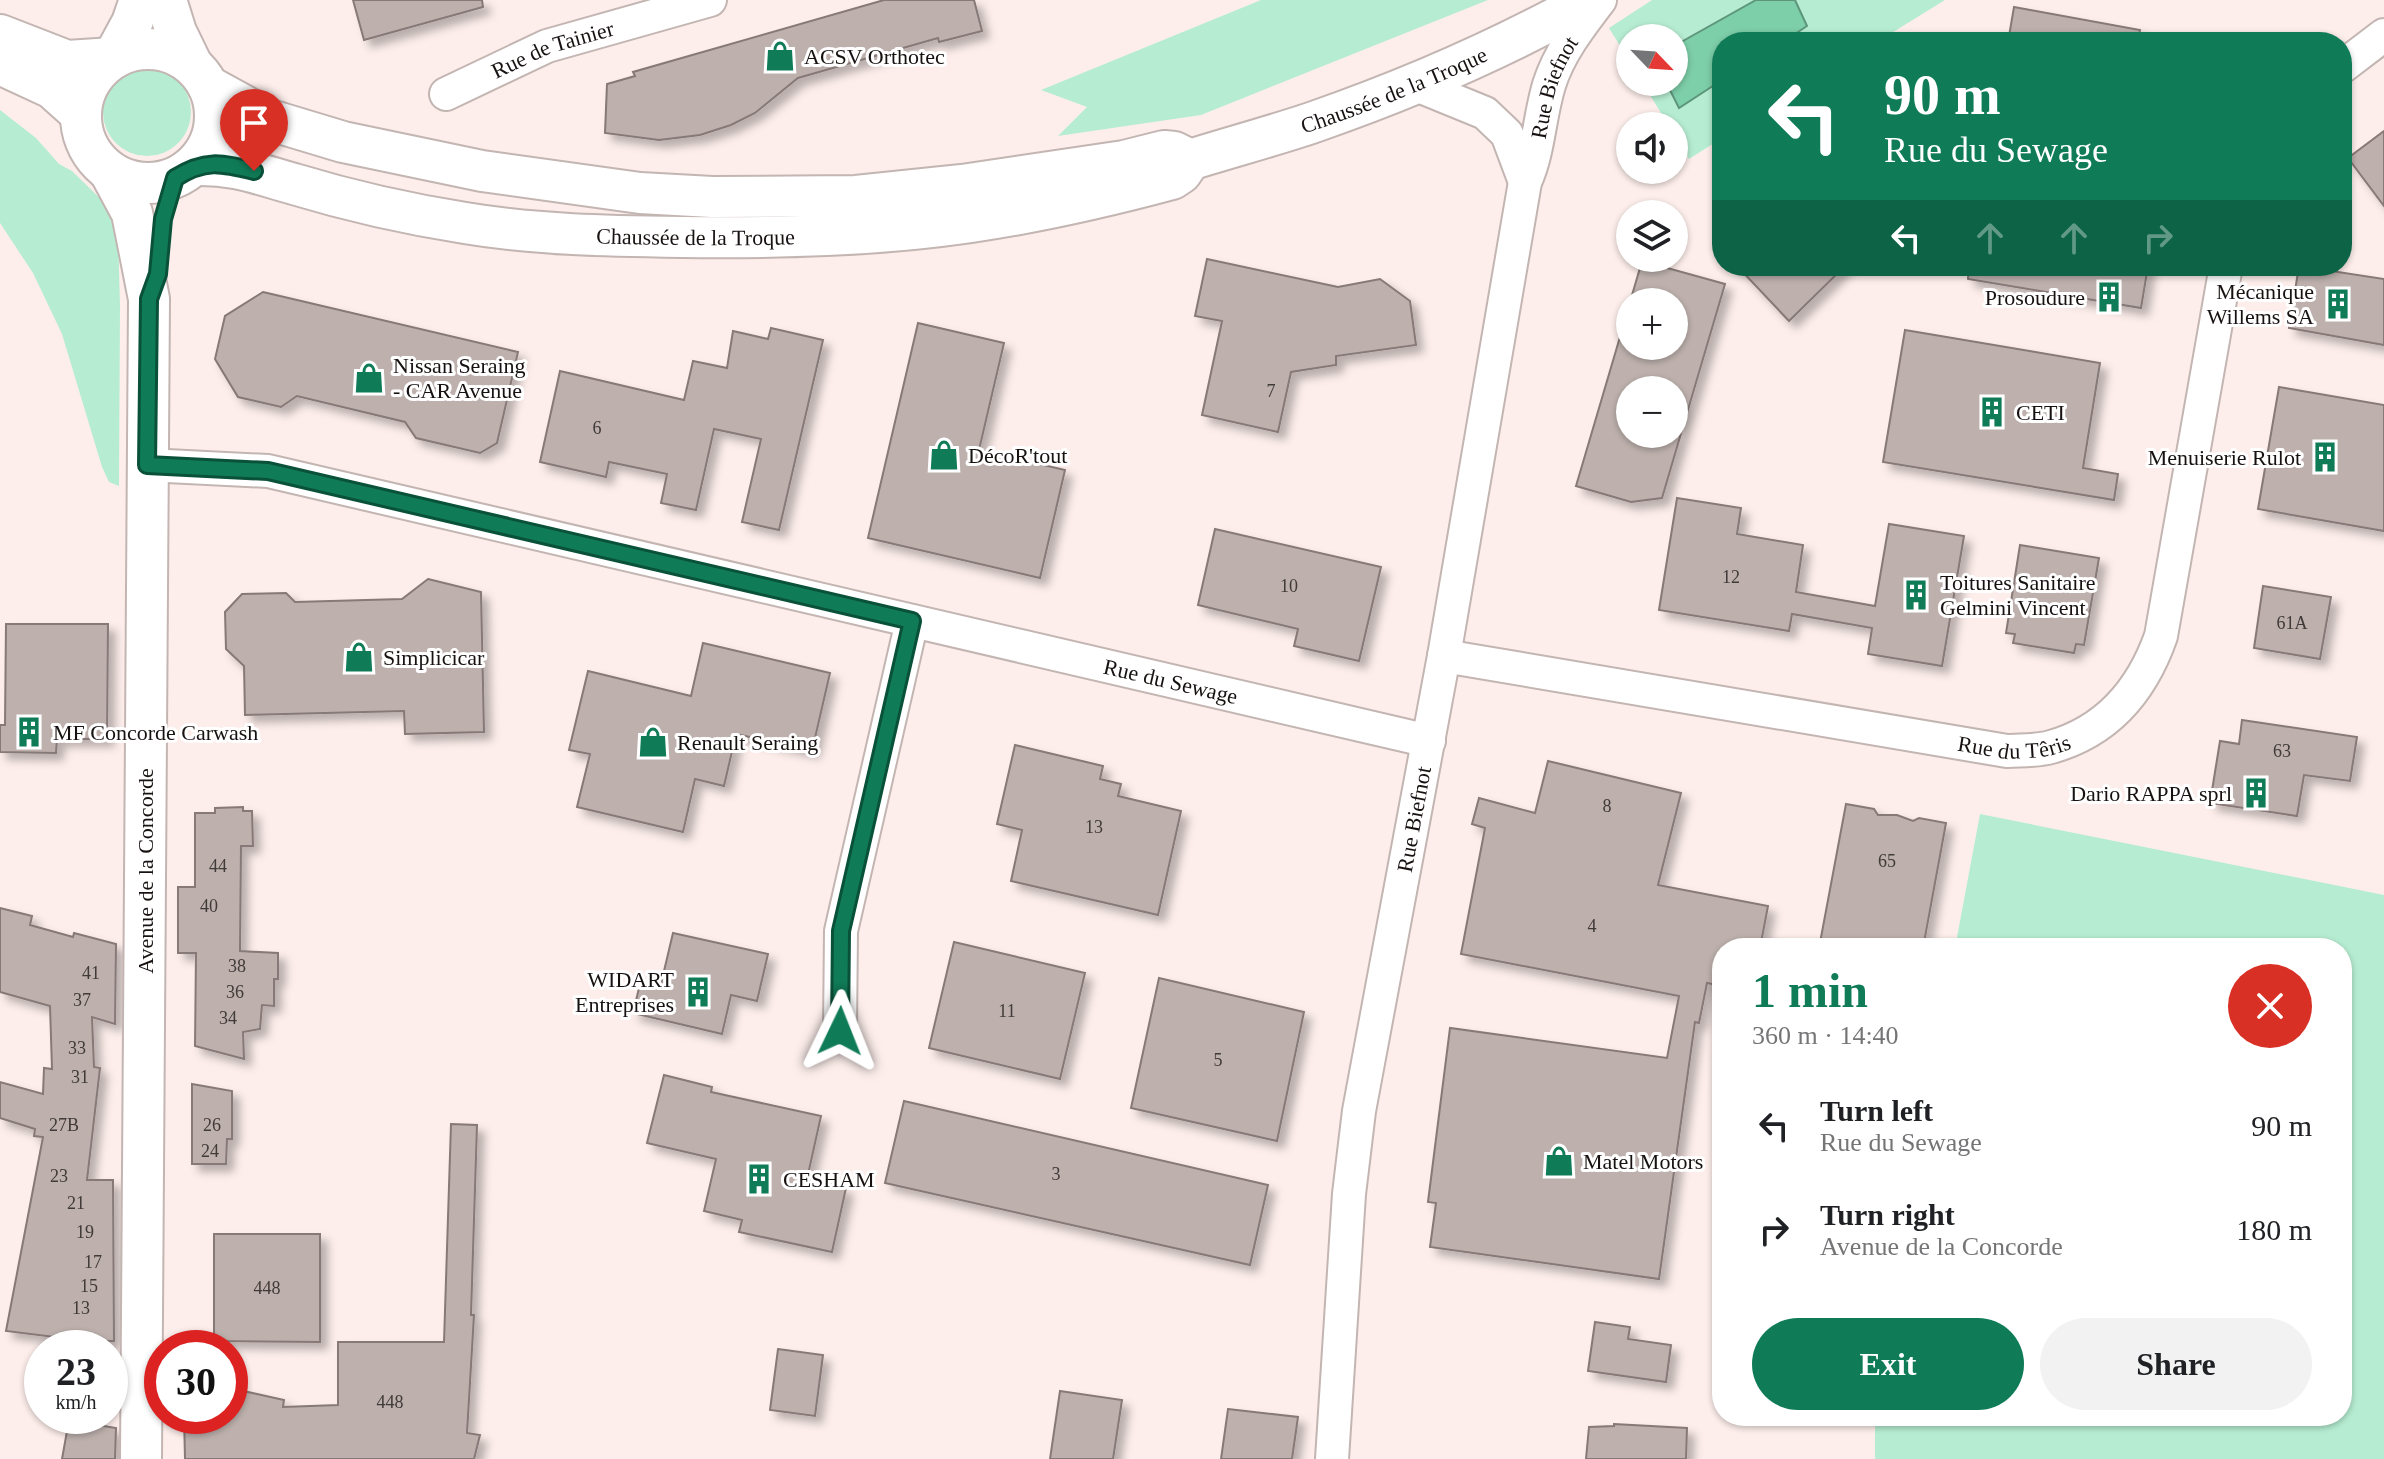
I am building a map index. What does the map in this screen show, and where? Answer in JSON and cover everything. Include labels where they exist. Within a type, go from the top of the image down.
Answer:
[{"type":"street","points":[[140,0],[132,23],[113,58],[98,71],[85,91],[80,113],[83,136],[94,156],[110,172],[130,181],[153,184],[185,172],[206,151],[214,134],[215,106],[176,32],[166,0]]},
{"type":"street","name":"Rue de Tainier","points":[[446,94],[547,46],[710,0]]},
{"type":"street","name":"Chaussée de la Troque","points":[[185,172],[235,166],[402,212],[514,229],[643,237],[764,238],[915,228],[1055,208],[1172,179],[1181,173],[1190,160],[1312,122],[1414,84],[1525,34],[1589,0]]},
{"type":"street","name":"Rue Biefnot","points":[[1332,1459],[1349,1194],[1359,1111],[1429,741],[1525,182],[1534,162],[1555,71],[1566,48],[1600,0]]},
{"type":"street","points":[[0,35],[67,61],[113,58],[133,50],[153,48],[173,53],[200,74]]},
{"type":"street","points":[[2352,59],[2384,35]]},
{"type":"street","points":[[0,64],[52,88],[80,113]]},
{"type":"street","name":"Chaussée de la Troque","points":[[200,74],[270,120],[343,142],[513,176],[640,193],[712,197],[856,196],[992,181],[1124,161],[1164,151],[1190,160]]},
{"type":"street","name":"Rue Biefnot","points":[[1414,84],[1485,113],[1507,134],[1525,182]]},
{"type":"street","name":"Avenue de la Concorde","points":[[110,172],[132,213],[149,299],[144,1453]]},
{"type":"street","name":"Avenue de la Concorde","points":[[149,299],[158,274],[163,219],[185,172]]},
{"type":"street","name":"Rue du Têris","points":[[1444,656],[2007,751],[2049,747],[2076,737],[2117,710],[2132,693],[2150,668],[2161,636],[2224,276]]},
{"type":"street","name":"Rue du Sewage","points":[[147,465],[268,471],[1429,741]]},
{"type":"street","points":[[840,1031],[841,931],[912,621]]},
{"type":"shaded area","points":[[1261,0],[1488,0],[1201,115],[1058,136],[1087,107],[1041,90]]},
{"type":"shaded area","points":[[1652,0],[1945,0],[1893,32],[1712,32],[1712,144],[1689,159],[1688,112],[1660,112],[1651,96],[1688,96],[1688,24],[1616,24],[1616,39],[1609,28]]},
{"type":"shaded area","points":[[1756,0],[1795,0],[1807,26],[1798,32],[1712,32],[1712,87],[1679,108],[1673,96],[1688,96],[1688,38]]},
{"type":"shaded area","points":[[147,68],[164,72],[178,81],[187,95],[191,112],[187,129],[178,143],[164,152],[147,156],[130,152],[116,143],[107,129],[103,112],[107,95],[116,81],[130,72]]},
{"type":"shaded area","points":[[0,110],[36,138],[59,164],[72,171],[110,208],[118,233],[119,486],[109,482],[102,467],[62,334],[33,273],[0,223]]},
{"type":"shaded area","points":[[1980,814],[2384,895],[2384,1459],[1875,1459],[1875,1426],[2352,1426],[2352,938],[1957,938]]},
{"type":"building","points":[[353,0],[482,0],[483,7],[364,40]]},
{"type":"building","name":"ACSV Orthotec","points":[[884,0],[974,0],[982,31],[939,42],[938,38],[798,78],[755,113],[700,135],[659,140],[605,133],[607,84],[635,76],[633,72]]},
{"type":"building","points":[[2014,7],[2140,30],[2140,32],[2010,32]]},
{"type":"building","points":[[2384,131],[2384,206],[2352,163],[2352,155]]},
{"type":"building","points":[[1207,259],[1338,287],[1380,279],[1410,301],[1416,345],[1336,356],[1336,365],[1291,372],[1278,432],[1202,415],[1222,321],[1195,316]]},
{"type":"building","points":[[1639,272],[1682,272],[1725,284],[1688,410],[1688,376],[1616,376],[1616,448],[1677,448],[1662,498],[1631,502],[1576,486],[1616,350],[1616,360],[1688,360],[1688,288],[1634,288]]},
{"type":"building","name":"Mécanique Willems SA","points":[[2352,274],[2384,279],[2384,345],[2289,328],[2297,276]]},
{"type":"building","points":[[1746,276],[1835,276],[1789,321]]},
{"type":"building","name":"Prosoudure","points":[[1968,276],[2146,276],[2141,308],[1968,279]]},
{"type":"building","name":"Nissan Seraing - CAR Avenue","points":[[263,292],[518,352],[497,443],[480,453],[416,438],[405,422],[297,396],[281,407],[238,397],[215,359],[225,316]]},
{"type":"building","name":"DécoR'tout","points":[[918,323],[1004,343],[979,450],[1065,470],[1040,578],[868,538]]},
{"type":"building","points":[[771,328],[823,340],[779,530],[742,522],[761,439],[714,429],[696,510],[661,503],[667,474],[609,462],[606,477],[540,462],[560,371],[684,400],[693,361],[727,368],[733,331],[768,339]]},
{"type":"building","name":"CETI","points":[[1905,330],[2100,363],[2083,468],[2118,474],[2114,500],[1883,462]]},
{"type":"building","name":"Menuiserie Rulot","points":[[2279,387],[2384,405],[2384,531],[2258,509]]},
{"type":"building","points":[[1677,498],[1741,508],[1737,534],[1803,545],[1796,592],[1875,606],[1889,524],[1964,536],[1942,666],[1868,654],[1872,628],[1792,614],[1789,631],[1659,610]]},
{"type":"building","points":[[1215,529],[1381,567],[1359,661],[1294,646],[1298,629],[1198,605]]},
{"type":"building","points":[[2020,545],[2099,558],[2084,645],[2076,644],[2074,653],[2013,643],[2015,634],[2006,633]]},
{"type":"building","name":"Simplicicar","points":[[428,579],[481,592],[484,732],[405,734],[404,711],[245,715],[244,666],[226,649],[225,612],[242,594],[286,593],[295,602],[402,599]]},
{"type":"building","points":[[2263,586],[2331,597],[2320,659],[2254,648]]},
{"type":"building","points":[[6,624],[108,624],[107,739],[57,739],[56,753],[0,752],[0,725],[5,725]]},
{"type":"building","name":"Renault Seraing","points":[[703,643],[830,673],[812,751],[736,734],[724,786],[695,779],[683,832],[577,807],[590,754],[569,750],[588,671],[691,696]]},
{"type":"building","points":[[2242,720],[2357,737],[2350,781],[2304,775],[2297,816],[2210,803],[2220,741],[2239,744]]},
{"type":"building","points":[[1015,745],[1103,766],[1100,779],[1121,784],[1118,796],[1181,811],[1158,915],[1011,881],[1022,830],[997,824]]},
{"type":"building","points":[[1548,761],[1681,793],[1658,885],[1768,906],[1762,938],[1712,938],[1712,984],[1707,983],[1699,1023],[1695,1022],[1659,1279],[1430,1247],[1436,1203],[1428,1202],[1450,1028],[1667,1058],[1679,996],[1461,954],[1485,828],[1472,824],[1479,798],[1535,813]]},
{"type":"building","points":[[1846,804],[1874,809],[1878,815],[1946,823],[1925,938],[1821,938]]},
{"type":"building","points":[[243,807],[243,811],[252,811],[253,846],[241,846],[240,951],[278,953],[274,1006],[262,1005],[260,1029],[243,1032],[244,1059],[195,1046],[196,953],[178,953],[178,887],[195,887],[195,813],[215,813],[215,808]]},
{"type":"building","points":[[0,908],[32,916],[30,925],[73,937],[74,933],[116,944],[115,1024],[92,1017],[94,1067],[100,1068],[87,1180],[113,1180],[114,1330],[6,1331],[43,1137],[34,1136],[35,1129],[0,1118],[0,1082],[43,1094],[44,1068],[52,1069],[50,1006],[0,992]]},
{"type":"building","name":"WIDART Entreprises","points":[[673,933],[768,954],[757,1001],[731,995],[722,1034],[633,1013],[640,984],[660,988]]},
{"type":"building","points":[[954,942],[1085,973],[1060,1079],[929,1048]]},
{"type":"building","points":[[1159,978],[1304,1012],[1277,1141],[1131,1108]]},
{"type":"building","name":"CESHAM","points":[[664,1075],[712,1087],[711,1092],[821,1116],[807,1179],[846,1188],[832,1252],[739,1232],[742,1220],[704,1211],[716,1159],[647,1143]]},
{"type":"building","points":[[192,1084],[232,1091],[232,1139],[227,1139],[226,1164],[192,1164]]},
{"type":"building","points":[[904,1101],[1268,1185],[1250,1265],[885,1183]]},
{"type":"building","points":[[451,1124],[477,1125],[471,1315],[474,1315],[467,1433],[480,1435],[474,1459],[185,1459],[184,1434],[248,1434],[248,1392],[284,1400],[283,1407],[338,1405],[338,1342],[444,1342]]},
{"type":"building","points":[[214,1234],[320,1234],[320,1342],[248,1341],[248,1330],[214,1330]]},
{"type":"building","points":[[1595,1322],[1630,1327],[1628,1339],[1671,1345],[1666,1382],[1588,1371]]},
{"type":"building","points":[[778,1349],[823,1355],[815,1416],[770,1410]]},
{"type":"building","points":[[1060,1391],[1122,1400],[1113,1459],[1050,1459]]},
{"type":"building","points":[[1228,1409],[1298,1417],[1292,1459],[1221,1459]]},
{"type":"building","points":[[1614,1424],[1687,1428],[1686,1459],[1586,1459],[1589,1427]]},
{"type":"building","points":[[66,1434],[116,1434],[115,1459],[62,1459]]},
{"type":"place","name":"ACSV Orthotec","points":[[780,56]]},
{"type":"place","name":"Prosoudure","points":[[2109,297]]},
{"type":"place","name":"Mécanique Willems SA","points":[[2338,304]]},
{"type":"place","name":"Nissan Seraing - CAR Avenue","points":[[369,378]]},
{"type":"place","name":"CETI","points":[[1992,412]]},
{"type":"place","name":"DécoR'tout","points":[[944,455]]},
{"type":"place","name":"Menuiserie Rulot","points":[[2325,457]]},
{"type":"place","name":"Toitures Sanitaire Gelmini Vincent","points":[[1916,595]]},
{"type":"place","name":"Simplicicar","points":[[359,657]]},
{"type":"place","name":"MF Concorde Carwash","points":[[29,732]]},
{"type":"place","name":"Renault Seraing","points":[[653,742]]},
{"type":"place","name":"Dario RAPPA sprl","points":[[2256,793]]},
{"type":"place","name":"WIDART Entreprises","points":[[698,992]]},
{"type":"place","name":"Matel Motors","points":[[1559,1161]]},
{"type":"place","name":"CESHAM","points":[[759,1179]]},
{"type":"route","points":[[254,171],[220,164],[195,165],[175,178],[160,234],[158,274],[149,299],[147,465],[268,471],[912,621],[841,931],[840,1031]]}]
